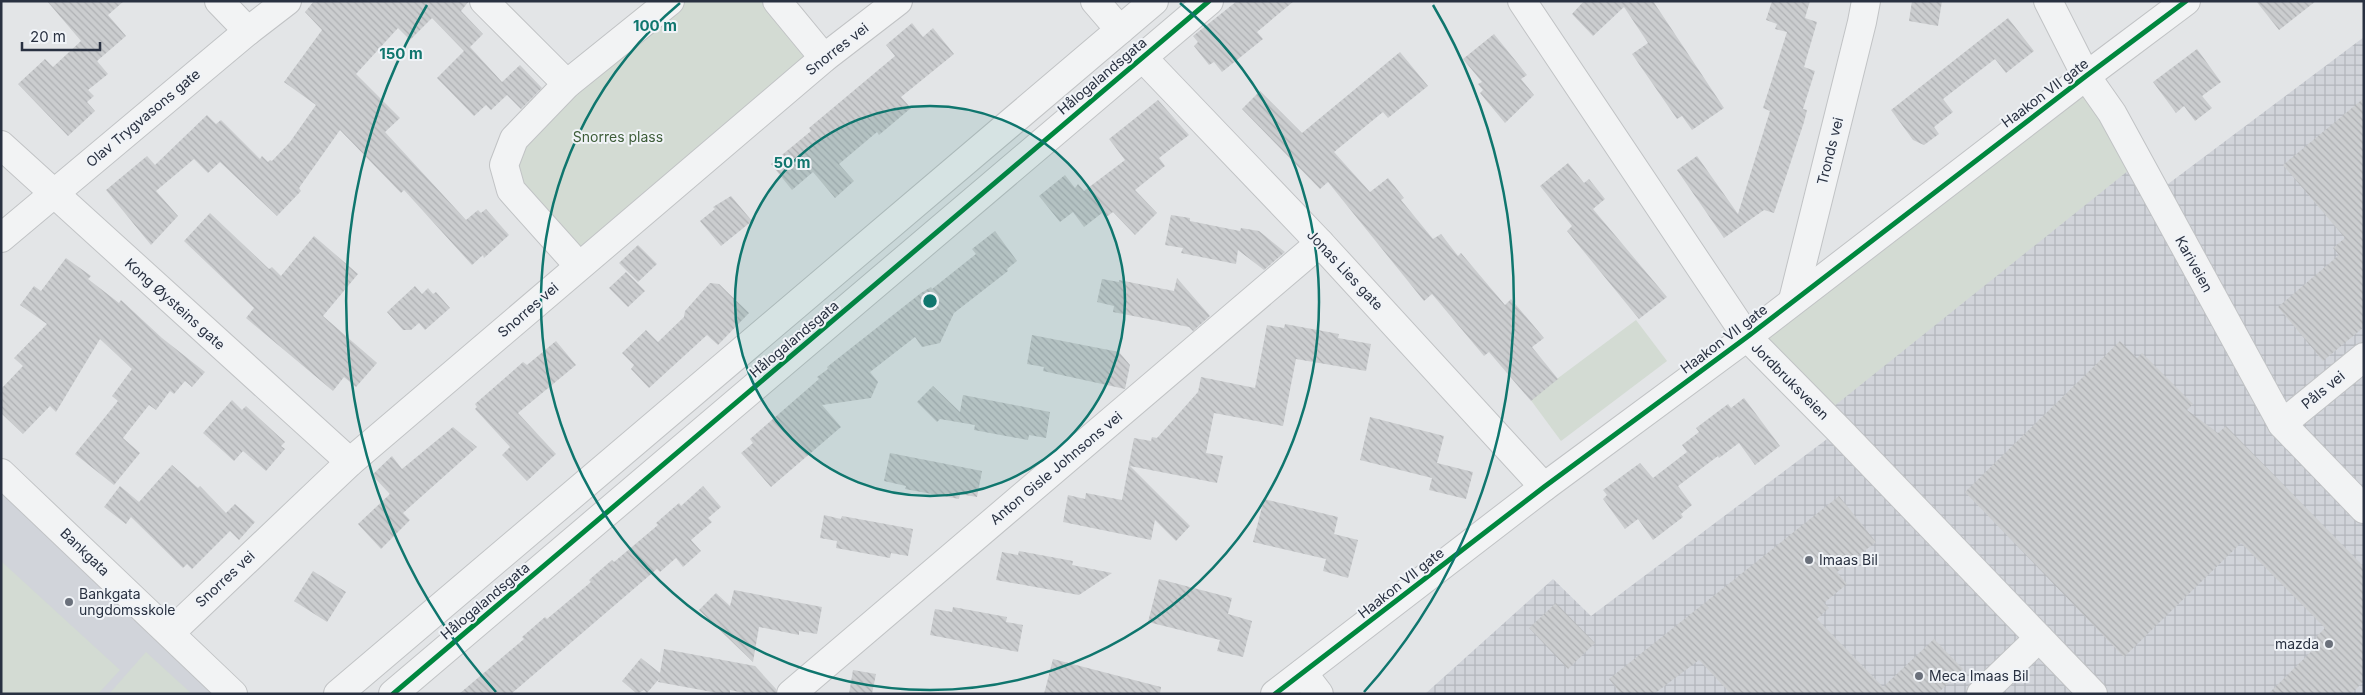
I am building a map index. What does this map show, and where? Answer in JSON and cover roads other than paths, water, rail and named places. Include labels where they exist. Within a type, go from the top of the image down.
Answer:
[{"type":"street","points":[[219,1],[248,31]]},
{"type":"street","name":"Olav Trygvasons gate","points":[[1,238],[248,31],[288,1]]},
{"type":"street","points":[[484,1],[567,84]]},
{"type":"street","points":[[579,266],[511,190],[504,165],[514,139],[567,84],[670,1]]},
{"type":"street","points":[[777,1],[824,58]]},
{"type":"street","name":"Snorres vei","points":[[170,633],[350,462],[824,58],[898,1]]},
{"type":"street","points":[[1095,1],[1120,30]]},
{"type":"street","name":"Hålogalandsgata","points":[[338,694],[1154,1]]},
{"type":"street","name":"Hålogalandsgata","points":[[393,694],[1209,1]]},
{"type":"street","name":"Jordbruksveien","points":[[1522,1],[1747,337],[2093,694]]},
{"type":"street","name":"Tronds vei","points":[[1794,300],[1866,1]]},
{"type":"street","name":"Kariveien","points":[[2048,1],[2086,76],[2112,113],[2282,424],[2364,509]]},
{"type":"street","name":"Haakon VII gate","points":[[1275,694],[1544,487],[1747,337],[2186,1]]},
{"type":"street","name":"Jonas Lies gate","points":[[1142,57],[1320,243],[1544,487]]},
{"type":"street","name":"Kong Øysteins gate","points":[[1,145],[350,462]]},
{"type":"street","name":"Anton Gisle Johnsons vei","points":[[792,694],[1320,243]]},
{"type":"street","name":"Påls vei","points":[[2282,424],[2364,357]]},
{"type":"street","name":"Bankgata","points":[[1,473],[233,694]]},
{"type":"street","points":[[1981,694],[2040,638]]},
{"type":"street","points":[[1302,673],[1319,694]]},
{"type":"place","name":"Imaas Bil","points":[[1809,560]]},
{"type":"place","name":"Bankgata ungdomsskole","points":[[69,602]]},
{"type":"place","name":"mazda","points":[[2329,644]]},
{"type":"place","name":"Meca Imaas Bil","points":[[1919,676]]},
{"type":"park label","name":"Snorres plass","points":[[618,137]]}]
